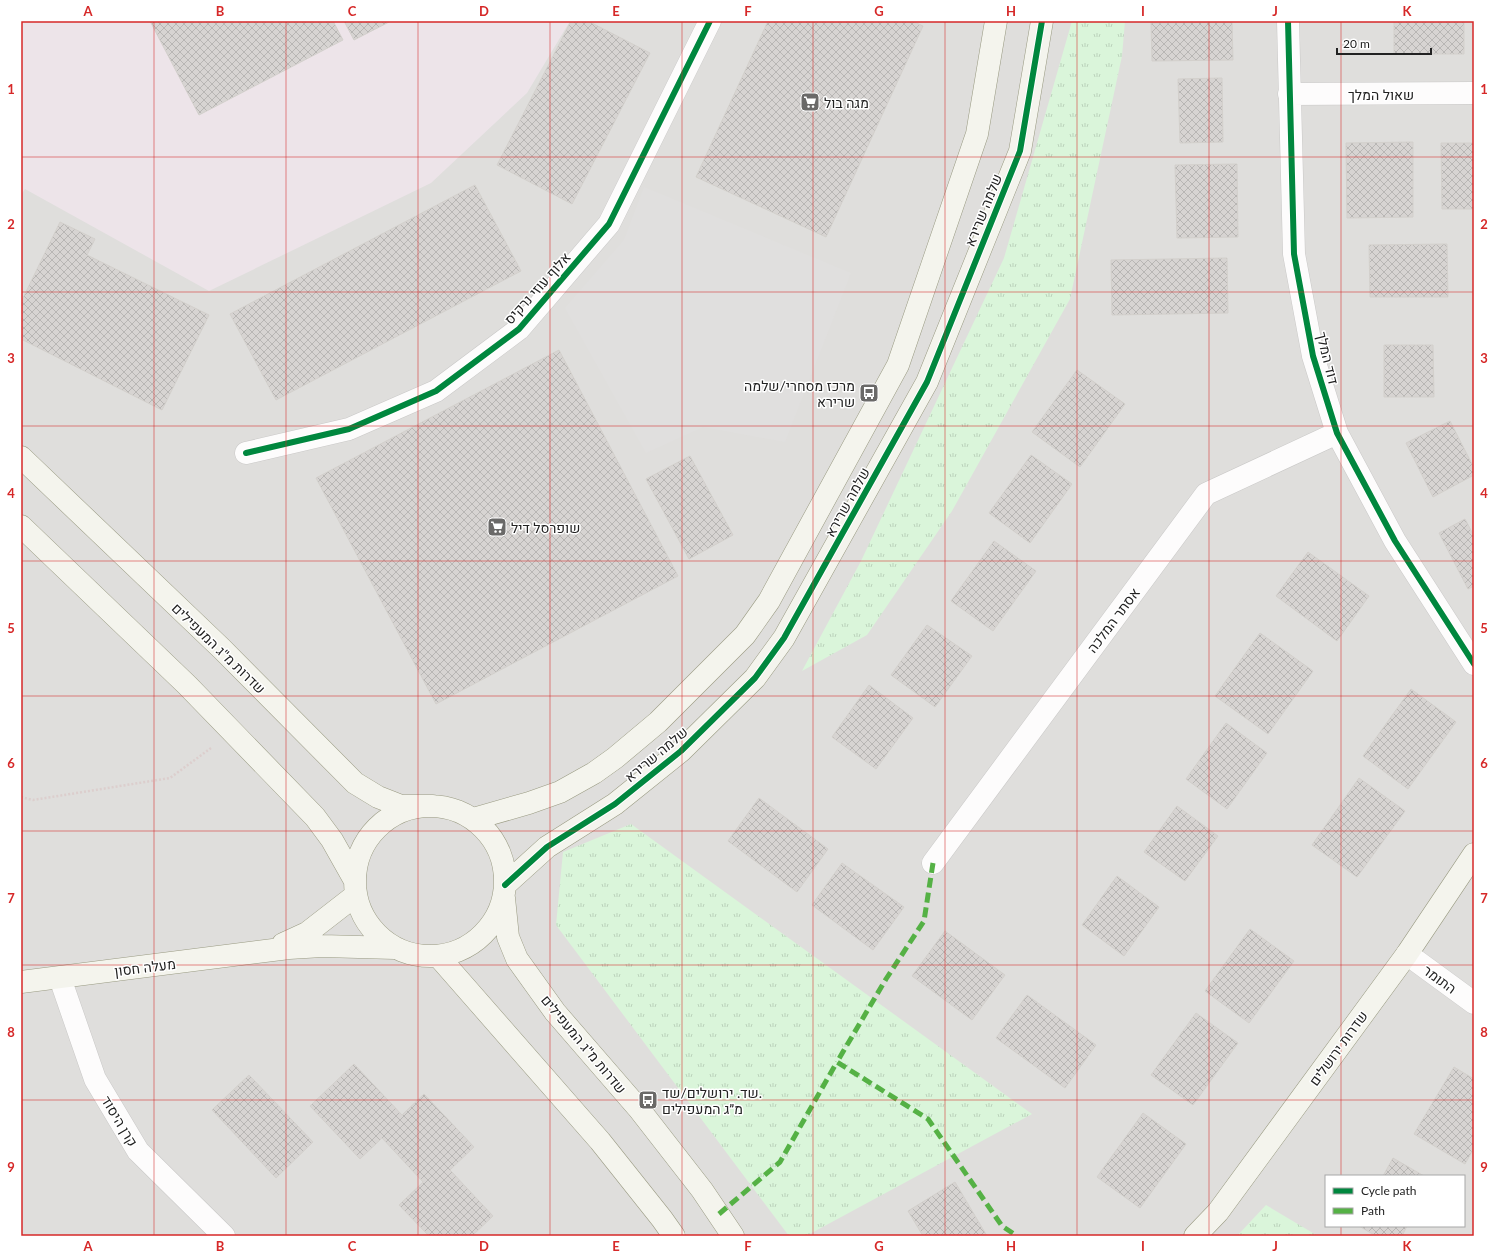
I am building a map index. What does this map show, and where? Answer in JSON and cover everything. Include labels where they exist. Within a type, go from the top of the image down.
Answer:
[{"type":"street","name":"אלוף עוזי נרקיס","points":[[246,454],[349,428],[436,391],[519,329],[609,224],[710,21]]},
{"type":"street","name":"שלמה שרירא","points":[[473,819],[529,803],[560,792],[594,773],[615,758],[658,722],[745,635],[769,601],[898,366],[977,134],[996,21]]},
{"type":"street","name":"שלמה שרירא","points":[[504,891],[548,847],[615,804],[681,751],[755,678],[784,638],[927,382],[1020,151],[1042,21]]},
{"type":"street","name":"דוד המלך","points":[[1288,21],[1288,94],[1294,254],[1313,356],[1337,432],[1395,541],[1474,664]]},
{"type":"street","name":"שאול המלך","points":[[1288,94],[1474,93]]},
{"type":"street","name":"אסתר המלכה","points":[[933,863],[1206,494],[1337,432]]},
{"type":"street","name":"שדרות מ\"ג המעפילים","points":[[21,457],[222,649],[355,783],[378,797],[402,806],[433,806],[453,810],[473,819],[487,832],[497,848],[504,866],[504,891],[508,937],[517,959],[555,1012],[639,1109],[688,1171],[734,1236]]},
{"type":"street","points":[[21,526],[188,685],[315,817],[332,840],[355,887],[363,916],[376,935],[395,948],[416,956],[438,956],[457,952],[473,943],[487,930],[497,915],[504,891]]},
{"type":"street","points":[[355,887],[359,856],[370,835],[388,819],[409,808],[433,806]]},
{"type":"street","name":"שדרות ירושלים","points":[[1195,1236],[1218,1212],[1407,954],[1474,854]]},
{"type":"street","name":"מעלה חסון","points":[[269,950],[307,933],[355,887]]},
{"type":"street","name":"מעלה חסון","points":[[21,982],[269,950],[322,946],[395,948]]},
{"type":"street","name":"התומר","points":[[1407,954],[1474,1003]]},
{"type":"street","points":[[438,956],[600,1141],[674,1236]]},
{"type":"street","name":"קרן היסוד","points":[[60,978],[95,1079],[138,1151],[224,1236]]},
{"type":"path","points":[[21,798],[33,800],[170,778],[233,731]]},
{"type":"shaded area","points":[[21,21],[1474,21],[1474,1236],[21,1236]]},
{"type":"shaded area","points":[[21,21],[570,21],[527,93],[431,183],[209,291],[25,189],[21,195]]},
{"type":"shaded area","points":[[644,187],[851,273],[785,442],[703,427],[646,453],[565,308],[624,240]]},
{"type":"green space","points":[[1072,21],[1125,21],[1122,56],[1070,299],[952,511],[867,635],[802,671],[861,561],[1004,258]]},
{"type":"green space","points":[[631,824],[1032,1114],[806,1236],[789,1236],[556,925],[563,852]]},
{"type":"green space","points":[[1266,1205],[1318,1236],[1237,1236]]},
{"type":"building","points":[[150,21],[333,21],[343,40],[199,115]]},
{"type":"building","points":[[344,21],[391,21],[354,40]]},
{"type":"building","points":[[571,21],[588,21],[650,53],[572,204],[497,165]]},
{"type":"building","name":"מגה בול","points":[[768,21],[912,21],[923,26],[826,237],[696,177]]},
{"type":"building","points":[[1394,21],[1464,21],[1464,54],[1394,54]]},
{"type":"building","points":[[1232,22],[1233,60],[1152,61],[1151,23]]},
{"type":"building","points":[[1222,78],[1223,142],[1180,143],[1178,79]]},
{"type":"building","points":[[1413,142],[1413,217],[1347,218],[1346,143]]},
{"type":"building","points":[[1441,143],[1474,143],[1474,209],[1442,209]]},
{"type":"building","points":[[1237,164],[1238,237],[1177,238],[1175,165]]},
{"type":"building","points":[[475,185],[521,271],[276,400],[230,314]]},
{"type":"building","points":[[60,222],[95,239],[87,255],[209,315],[162,410],[21,339],[21,302]]},
{"type":"building","points":[[1447,244],[1448,297],[1370,297],[1369,245]]},
{"type":"building","points":[[1227,258],[1228,313],[1112,315],[1111,260]]},
{"type":"building","points":[[1384,345],[1433,345],[1434,397],[1384,397]]},
{"type":"building","name":"שופרסל דיל","points":[[559,350],[678,576],[436,704],[316,478]]},
{"type":"building","points":[[1077,370],[1125,404],[1080,467],[1032,432]]},
{"type":"building","points":[[1450,421],[1474,468],[1474,475],[1433,497],[1406,443]]},
{"type":"building","points":[[1031,455],[1072,484],[1030,543],[989,513]]},
{"type":"building","points":[[690,456],[733,535],[689,559],[646,479]]},
{"type":"building","points":[[1465,519],[1474,536],[1474,586],[1468,589],[1439,533]]},
{"type":"building","points":[[994,541],[1036,571],[993,631],[951,601]]},
{"type":"building","points":[[1308,552],[1369,596],[1337,641],[1276,596]]},
{"type":"building","points":[[927,625],[972,656],[935,707],[891,675]]},
{"type":"building","points":[[1260,633],[1313,671],[1268,734],[1215,696]]},
{"type":"building","points":[[869,685],[913,718],[876,769],[832,737]]},
{"type":"building","points":[[1411,689],[1456,722],[1408,789],[1363,756]]},
{"type":"building","points":[[1226,723],[1267,753],[1227,809],[1186,779]]},
{"type":"building","points":[[1359,778],[1405,811],[1357,877],[1312,845]]},
{"type":"building","points":[[759,798],[828,849],[797,892],[728,841]]},
{"type":"building","points":[[1177,806],[1218,836],[1185,881],[1144,852]]},
{"type":"building","points":[[842,863],[904,907],[873,950],[812,905]]},
{"type":"building","points":[[1117,876],[1159,907],[1124,956],[1082,925]]},
{"type":"building","points":[[1250,929],[1294,961],[1249,1023],[1205,991]]},
{"type":"building","points":[[945,931],[1005,975],[972,1020],[912,976]]},
{"type":"building","points":[[1027,995],[1096,1045],[1065,1088],[996,1038]]},
{"type":"building","points":[[1196,1013],[1238,1043],[1193,1105],[1151,1075]]},
{"type":"building","points":[[354,1064],[402,1115],[424,1094],[474,1147],[450,1170],[493,1216],[472,1236],[429,1236],[399,1205],[423,1182],[382,1138],[360,1159],[310,1106]]},
{"type":"building","points":[[1454,1067],[1474,1079],[1474,1148],[1465,1164],[1414,1134]]},
{"type":"building","points":[[249,1075],[313,1142],[276,1178],[212,1110]]},
{"type":"building","points":[[1143,1113],[1186,1144],[1140,1208],[1097,1177]]},
{"type":"building","points":[[1393,1158],[1422,1175],[1384,1175]]},
{"type":"building","points":[[955,1182],[987,1236],[923,1236],[908,1211]]},
{"type":"building","points":[[1361,1227],[1406,1227],[1402,1236],[1376,1236]]},
{"type":"marked path","points":[[933,863],[924,921],[886,979],[837,1062],[928,1119],[1002,1226],[1017,1236]]},
{"type":"marked path","points":[[719,1214],[780,1162],[837,1062]]},
{"type":"cycle path","points":[[246,453],[349,429],[436,391],[519,329],[609,224],[710,21]]},
{"type":"cycle path","points":[[505,885],[547,847],[615,804],[681,751],[755,678],[784,638],[927,382],[1020,151],[1042,21]]},
{"type":"cycle path","points":[[1288,21],[1294,254],[1313,356],[1337,433],[1395,541],[1474,664]]},
{"type":"place","name":"מגה בול","points":[[810,102]]},
{"type":"place","name":"מרכז מסחרי/שלמה שרירא","points":[[869,393]]},
{"type":"place","name":"שופרסל דיל","points":[[497,527]]},
{"type":"place","name":"שד. ירושלים/שד. מ״ג המעפילים","points":[[648,1100]]}]
